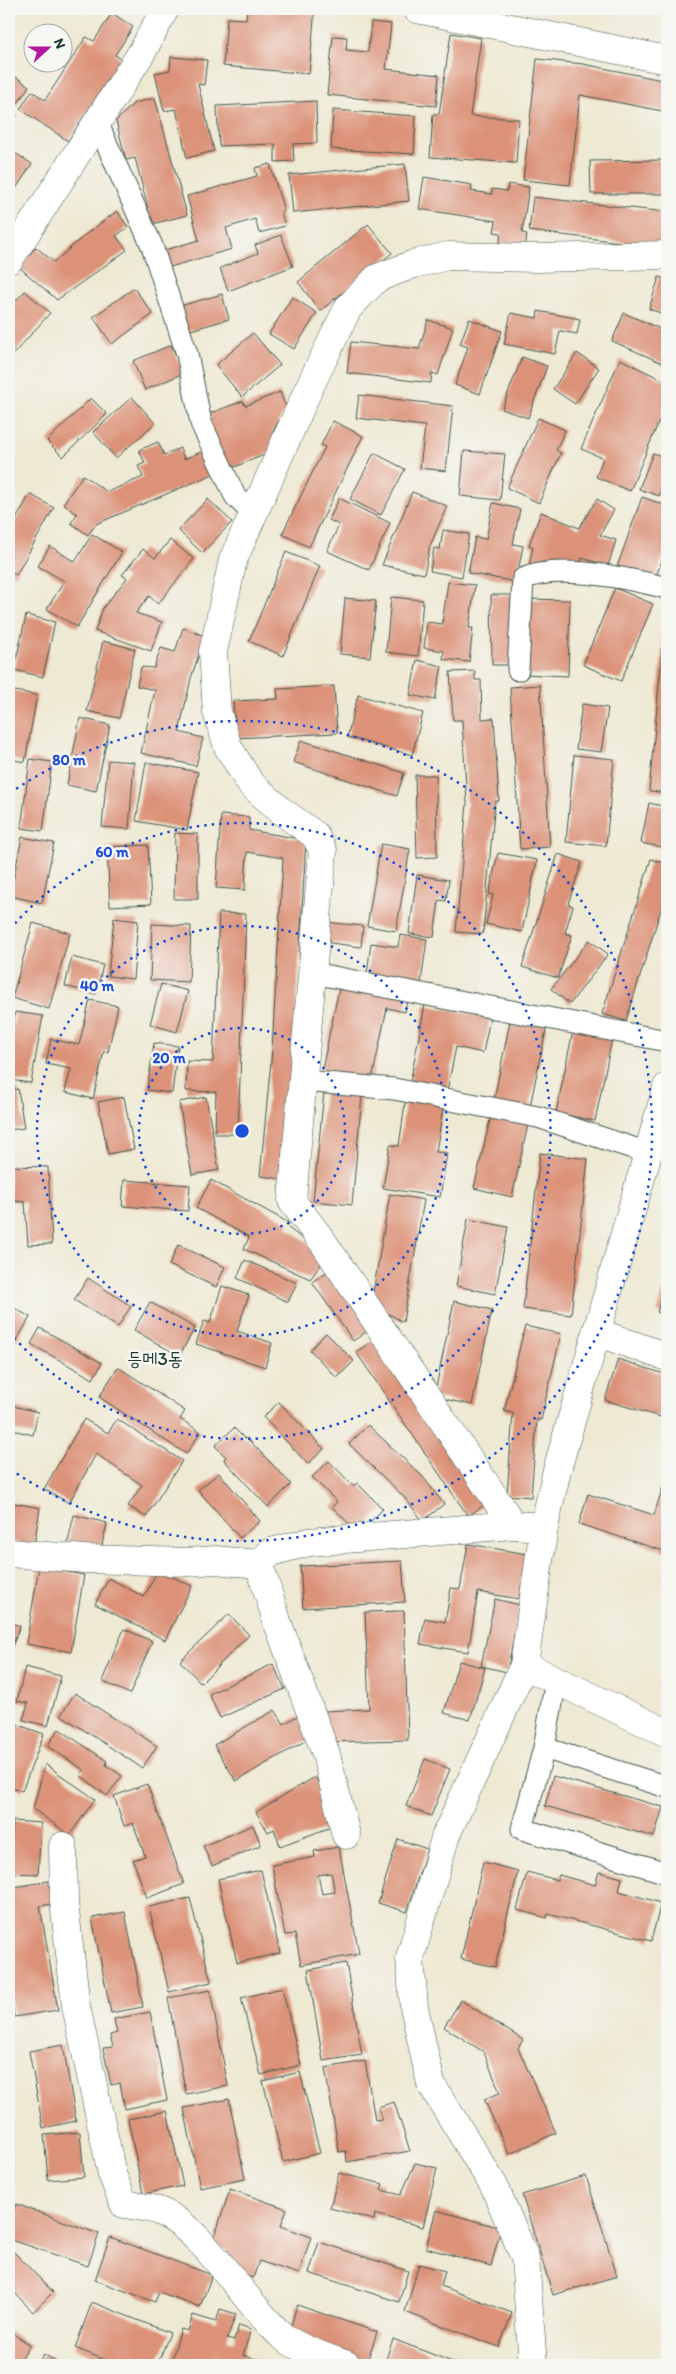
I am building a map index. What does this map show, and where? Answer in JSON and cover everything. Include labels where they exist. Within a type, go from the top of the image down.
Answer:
[{"type":"street","points":[[9,260],[142,52],[166,9]]},
{"type":"street","points":[[417,9],[667,60]]},
{"type":"street","points":[[513,1525],[328,1250],[292,1201],[323,851],[315,835],[280,810],[250,783],[228,747],[217,712],[213,652],[232,560],[309,388],[348,308],[377,278],[414,264],[448,256],[547,258],[667,255]]},
{"type":"street","points":[[533,2365],[525,2258],[494,2186],[431,2084],[414,2007],[410,1958],[446,1835],[524,1665],[544,1527],[557,1470],[667,1087]]},
{"type":"street","points":[[596,1332],[667,1357]]},
{"type":"street","points":[[259,1564],[271,1552],[309,1542],[513,1525],[544,1527]]},
{"type":"street","points":[[9,1553],[85,1559],[188,1562],[215,1560],[259,1564]]},
{"type":"street","points":[[259,1564],[277,1621],[326,1754],[346,1835]]},
{"type":"street","points":[[524,1665],[667,1733]]},
{"type":"street","points":[[63,1846],[64,1902],[76,2006],[112,2174],[124,2204],[160,2211],[182,2224],[251,2304],[282,2336],[327,2358],[347,2365]]},
{"type":"lane","points":[[97,122],[152,246],[187,354],[201,424],[235,496],[253,514]]},
{"type":"lane","points":[[518,670],[523,579],[535,573],[591,573],[667,588]]},
{"type":"lane","points":[[313,973],[667,1041]]},
{"type":"lane","points":[[303,1081],[394,1089],[538,1117],[648,1153]]},
{"type":"lane","points":[[556,1680],[544,1748],[522,1829],[667,1873]]},
{"type":"lane","points":[[544,1748],[667,1787]]},
{"type":"building","points":[[247,9],[315,9],[309,74],[223,66],[227,18],[246,19]]},
{"type":"building","points":[[112,13],[133,27],[115,55],[121,59],[68,141],[20,109],[32,91],[45,100],[63,72],[72,72],[72,59],[86,37],[94,41]]},
{"type":"building","points":[[371,22],[391,24],[386,69],[439,75],[436,106],[327,95],[333,36],[347,37],[346,50],[368,52]]},
{"type":"building","points":[[451,33],[481,38],[470,116],[519,119],[516,163],[430,157],[433,114],[439,114]]},
{"type":"building","points":[[171,57],[207,60],[204,85],[198,84],[214,151],[187,158],[176,109],[164,111],[155,73],[170,70]]},
{"type":"building","points":[[537,59],[583,64],[667,81],[667,112],[580,95],[570,185],[523,180]]},
{"type":"building","points":[[9,72],[29,86],[12,112],[17,115],[9,128]]},
{"type":"building","points":[[155,98],[187,215],[152,224],[135,158],[126,160],[116,121],[134,103]]},
{"type":"building","points":[[316,101],[317,143],[293,144],[294,161],[275,162],[275,144],[219,146],[217,106]]},
{"type":"building","points":[[333,110],[416,116],[414,154],[331,149]]},
{"type":"building","points":[[9,149],[32,164],[9,199]]},
{"type":"building","points":[[667,160],[667,194],[591,194],[590,161]]},
{"type":"building","points":[[270,164],[284,211],[281,212],[285,226],[259,233],[255,219],[226,228],[232,249],[170,267],[165,250],[199,240],[187,196],[257,176],[255,168]]},
{"type":"building","points":[[405,164],[409,201],[293,213],[289,175]]},
{"type":"building","points":[[424,177],[472,185],[471,191],[492,194],[492,189],[507,191],[508,184],[529,187],[522,233],[527,234],[525,250],[499,246],[501,233],[494,232],[496,221],[419,209]]},
{"type":"building","points":[[533,197],[666,212],[662,247],[529,231]]},
{"type":"building","points":[[117,211],[128,227],[116,236],[127,250],[57,300],[19,267],[36,247],[54,262],[86,234]]},
{"type":"building","points":[[368,224],[392,253],[320,311],[298,282]]},
{"type":"building","points":[[281,235],[293,266],[228,291],[220,268],[258,253],[255,245]]},
{"type":"building","points":[[659,277],[667,280],[667,315],[649,309]]},
{"type":"building","points":[[134,288],[153,314],[112,344],[93,317]]},
{"type":"building","points":[[25,291],[50,313],[9,359],[9,308]]},
{"type":"building","points":[[222,294],[229,319],[187,331],[180,306]]},
{"type":"building","points":[[292,297],[317,313],[294,349],[269,334]]},
{"type":"building","points":[[538,311],[580,319],[577,334],[560,331],[555,354],[504,344],[511,313],[537,318]]},
{"type":"building","points":[[624,313],[667,332],[667,365],[612,341]]},
{"type":"building","points":[[469,319],[502,331],[480,394],[455,385],[468,347],[460,344]]},
{"type":"building","points":[[428,320],[453,328],[438,375],[432,373],[431,383],[347,373],[351,342],[419,349]]},
{"type":"building","points":[[253,333],[280,365],[242,397],[216,365]]},
{"type":"building","points":[[171,345],[184,373],[145,390],[133,361]]},
{"type":"building","points":[[577,353],[599,368],[575,404],[553,389]]},
{"type":"building","points":[[522,357],[547,366],[528,418],[502,409]]},
{"type":"building","points":[[620,359],[667,382],[667,402],[630,491],[596,477],[603,458],[581,449]]},
{"type":"building","points":[[280,392],[288,412],[283,413],[272,433],[276,443],[269,453],[227,470],[205,415],[243,401],[245,406]]},
{"type":"building","points":[[359,395],[453,406],[446,471],[420,468],[425,426],[356,418]]},
{"type":"building","points":[[132,397],[155,423],[116,458],[93,432]]},
{"type":"building","points":[[91,398],[107,414],[63,457],[47,441]]},
{"type":"building","points":[[538,418],[565,430],[556,450],[561,453],[539,503],[507,488]]},
{"type":"building","points":[[333,421],[363,436],[309,547],[282,534],[325,447],[321,445]]},
{"type":"building","points":[[158,442],[164,455],[180,448],[184,459],[208,449],[218,472],[96,524],[88,535],[71,523],[77,514],[63,504],[83,475],[107,492],[143,477],[138,466],[145,463],[139,450]]},
{"type":"building","points":[[464,451],[505,454],[500,500],[460,496]]},
{"type":"building","points":[[374,453],[405,469],[381,515],[350,499]]},
{"type":"building","points":[[653,453],[667,458],[667,485],[664,484],[659,496],[639,489]]},
{"type":"building","points":[[412,492],[447,506],[430,546],[424,574],[382,565]]},
{"type":"building","points":[[30,494],[54,508],[16,575],[9,571],[9,532]]},
{"type":"building","points":[[642,497],[667,506],[667,545],[655,580],[617,567]]},
{"type":"building","points":[[339,498],[390,523],[369,570],[327,551],[339,525],[329,520]]},
{"type":"building","points":[[208,499],[232,522],[202,553],[178,530]]},
{"type":"building","points":[[597,499],[614,510],[600,535],[616,540],[608,566],[582,558],[578,571],[548,562],[547,570],[529,566],[533,547],[529,545],[541,512],[579,528]]},
{"type":"building","points":[[493,503],[520,509],[513,544],[523,546],[516,582],[468,573],[475,537],[486,539]]},
{"type":"building","points":[[443,530],[469,534],[462,577],[430,571],[434,548],[440,549]]},
{"type":"building","points":[[92,534],[122,552],[77,627],[47,609],[64,581],[38,566],[50,546],[75,562]]},
{"type":"building","points":[[170,540],[194,559],[158,604],[149,596],[136,613],[162,622],[151,651],[95,631],[103,608],[127,578],[122,575],[143,549],[155,558]]},
{"type":"building","points":[[286,552],[320,566],[283,656],[249,641]]},
{"type":"building","points":[[9,574],[12,575],[10,597],[9,597]]},
{"type":"building","points":[[448,582],[475,585],[469,628],[473,628],[469,662],[443,659],[444,651],[424,648],[427,622],[442,624]]},
{"type":"building","points":[[615,588],[653,604],[621,681],[583,665]]},
{"type":"building","points":[[491,595],[514,595],[514,665],[492,665]]},
{"type":"building","points":[[391,597],[423,600],[418,656],[386,652]]},
{"type":"building","points":[[345,598],[376,601],[370,657],[340,654]]},
{"type":"building","points":[[524,599],[570,600],[568,676],[523,674]]},
{"type":"building","points":[[667,611],[667,793],[649,791]]},
{"type":"building","points":[[26,615],[55,622],[43,677],[14,670]]},
{"type":"building","points":[[183,628],[205,636],[191,678],[179,732],[203,738],[196,766],[141,753],[155,690],[137,686],[141,667],[154,668],[161,648],[175,652]]},
{"type":"building","points":[[103,641],[135,649],[119,718],[87,711]]},
{"type":"building","points":[[417,660],[442,666],[435,700],[410,695]]},
{"type":"building","points":[[475,671],[475,680],[481,680],[482,719],[494,718],[499,801],[495,801],[483,934],[456,932],[467,803],[462,720],[453,720],[450,672]]},
{"type":"building","points":[[540,685],[550,847],[520,849],[510,687]]},
{"type":"building","points":[[334,686],[337,733],[236,738],[233,701],[278,699],[277,689]]},
{"type":"building","points":[[9,690],[37,695],[25,762],[9,759]]},
{"type":"building","points":[[358,695],[423,713],[412,755],[347,737]]},
{"type":"building","points":[[582,704],[608,708],[601,752],[576,749]]},
{"type":"building","points":[[80,718],[110,725],[96,791],[67,785]]},
{"type":"building","points":[[301,740],[404,773],[397,796],[293,762]]},
{"type":"building","points":[[574,755],[614,759],[606,846],[566,842]]},
{"type":"building","points":[[30,759],[52,762],[43,831],[21,828]]},
{"type":"building","points":[[108,760],[134,762],[129,829],[102,827]]},
{"type":"building","points":[[146,762],[198,772],[187,830],[136,821]]},
{"type":"building","points":[[415,775],[436,775],[437,857],[417,858]]},
{"type":"building","points":[[649,803],[667,807],[665,848],[641,843]]},
{"type":"building","points":[[221,815],[249,817],[249,830],[306,840],[294,1052],[282,1179],[260,1176],[272,1050],[283,858],[247,852],[245,890],[216,888]]},
{"type":"building","points":[[175,833],[198,834],[198,899],[174,899]]},
{"type":"building","points":[[22,837],[54,843],[42,903],[10,896]]},
{"type":"building","points":[[381,844],[410,849],[396,931],[367,926]]},
{"type":"building","points":[[148,845],[151,904],[110,906],[107,847]]},
{"type":"building","points":[[498,853],[537,860],[522,932],[486,924],[493,895],[489,894]]},
{"type":"building","points":[[558,854],[582,862],[568,904],[573,906],[565,933],[572,935],[558,978],[522,967]]},
{"type":"building","points":[[651,859],[667,864],[667,890],[626,1021],[602,1014]]},
{"type":"building","points":[[417,875],[449,880],[446,901],[439,900],[434,937],[409,934]]},
{"type":"building","points":[[219,913],[246,914],[238,1134],[215,1134],[216,1092],[186,1091],[187,1061],[213,1062]]},
{"type":"building","points":[[114,918],[138,921],[133,979],[108,976]]},
{"type":"building","points":[[325,922],[363,926],[361,947],[323,942]]},
{"type":"building","points":[[33,923],[70,933],[49,1009],[12,998]]},
{"type":"building","points":[[152,924],[191,926],[189,982],[150,980]]},
{"type":"building","points":[[400,935],[427,939],[420,990],[366,982],[371,943],[398,947]]},
{"type":"building","points":[[589,940],[608,954],[570,1004],[551,989]]},
{"type":"building","points":[[72,957],[103,965],[96,994],[65,986]]},
{"type":"building","points":[[341,979],[408,993],[405,1012],[387,1008],[371,1084],[321,1074]]},
{"type":"building","points":[[161,984],[188,991],[177,1032],[150,1024]]},
{"type":"building","points":[[90,1000],[118,1006],[108,1052],[104,1051],[93,1099],[65,1092],[71,1069],[46,1064],[51,1039],[79,1045]]},
{"type":"building","points":[[425,1005],[490,1018],[483,1053],[456,1047],[446,1096],[409,1088]]},
{"type":"building","points":[[15,1012],[43,1016],[31,1083],[9,1080],[9,1055]]},
{"type":"building","points":[[511,1017],[547,1025],[529,1111],[493,1104]]},
{"type":"building","points":[[574,1026],[613,1034],[595,1121],[556,1113]]},
{"type":"building","points":[[154,1043],[178,1046],[172,1093],[147,1090]]},
{"type":"building","points":[[18,1089],[24,1128],[9,1130],[9,1090]]},
{"type":"building","points":[[324,1092],[362,1095],[352,1205],[313,1201]]},
{"type":"building","points":[[124,1097],[134,1149],[108,1154],[98,1102]]},
{"type":"building","points":[[206,1097],[219,1170],[192,1175],[179,1102]]},
{"type":"building","points":[[406,1097],[444,1103],[436,1152],[447,1153],[440,1197],[383,1188],[390,1145],[399,1146]]},
{"type":"building","points":[[492,1111],[529,1120],[512,1197],[474,1188]]},
{"type":"building","points":[[540,1153],[588,1159],[571,1315],[523,1309]]},
{"type":"building","points":[[9,1166],[48,1167],[52,1244],[28,1245],[25,1202],[11,1201]]},
{"type":"building","points":[[124,1180],[190,1185],[188,1211],[122,1206]]},
{"type":"building","points":[[211,1180],[289,1223],[287,1227],[327,1257],[310,1279],[244,1249],[249,1237],[196,1208]]},
{"type":"building","points":[[390,1194],[424,1200],[403,1322],[371,1304]]},
{"type":"building","points":[[468,1219],[508,1227],[495,1294],[456,1286]]},
{"type":"building","points":[[178,1245],[225,1267],[216,1287],[169,1265]]},
{"type":"building","points":[[245,1260],[297,1283],[288,1302],[237,1278]]},
{"type":"building","points":[[331,1269],[372,1328],[353,1341],[312,1282]]},
{"type":"building","points":[[88,1278],[131,1306],[118,1327],[74,1300]]},
{"type":"building","points":[[667,1279],[667,1315],[657,1312]]},
{"type":"building","points":[[222,1286],[249,1295],[237,1331],[272,1343],[265,1367],[196,1344],[204,1321],[210,1323]]},
{"type":"building","points":[[454,1301],[492,1310],[472,1405],[434,1397]]},
{"type":"building","points":[[150,1302],[195,1328],[179,1356],[134,1330]]},
{"type":"building","points":[[9,1305],[30,1317],[17,1340],[9,1336]]},
{"type":"building","points":[[525,1326],[561,1334],[541,1420],[537,1419],[531,1497],[507,1495],[513,1413],[504,1411]]},
{"type":"building","points":[[40,1328],[102,1363],[93,1379],[31,1344]]},
{"type":"building","points":[[326,1333],[354,1361],[337,1378],[310,1350]]},
{"type":"building","points":[[378,1337],[490,1501],[468,1516],[356,1352]]},
{"type":"building","points":[[618,1359],[667,1375],[667,1419],[605,1400]]},
{"type":"building","points":[[118,1367],[185,1411],[180,1419],[201,1432],[186,1454],[99,1397]]},
{"type":"building","points":[[279,1402],[324,1449],[308,1464],[263,1417]]},
{"type":"building","points":[[9,1405],[38,1412],[33,1435],[9,1429]]},
{"type":"building","points":[[84,1419],[108,1433],[117,1419],[182,1461],[146,1517],[128,1506],[142,1485],[96,1454],[69,1503],[44,1489]]},
{"type":"building","points":[[368,1425],[423,1477],[444,1504],[423,1521],[404,1497],[349,1444]]},
{"type":"building","points":[[234,1428],[245,1439],[247,1438],[291,1484],[268,1507],[224,1460],[226,1457],[215,1446]]},
{"type":"building","points":[[329,1461],[353,1486],[357,1483],[383,1509],[359,1533],[332,1507],[337,1502],[312,1477]]},
{"type":"building","points":[[219,1473],[260,1521],[240,1538],[198,1490]]},
{"type":"building","points":[[667,1474],[667,1552],[579,1524],[588,1494],[654,1515]]},
{"type":"building","points":[[9,1502],[40,1508],[34,1546],[9,1541]]},
{"type":"building","points":[[74,1515],[107,1523],[100,1554],[67,1546]]},
{"type":"building","points":[[468,1544],[527,1554],[519,1599],[478,1592],[468,1652],[420,1644],[425,1618],[445,1622],[451,1588],[460,1589]]},
{"type":"building","points":[[402,1561],[405,1602],[303,1608],[300,1566]]},
{"type":"building","points":[[39,1567],[84,1575],[71,1652],[26,1644]]},
{"type":"building","points":[[156,1574],[175,1578],[192,1586],[165,1640],[95,1604],[109,1578],[144,1597]]},
{"type":"building","points":[[495,1599],[520,1605],[507,1672],[481,1666]]},
{"type":"building","points":[[404,1611],[408,1740],[325,1742],[323,1711],[369,1709],[365,1612]]},
{"type":"building","points":[[229,1614],[249,1635],[201,1683],[180,1661]]},
{"type":"building","points":[[9,1622],[20,1626],[9,1655]]},
{"type":"building","points":[[124,1629],[152,1641],[130,1694],[102,1681]]},
{"type":"building","points":[[459,1661],[485,1668],[470,1720],[444,1713]]},
{"type":"building","points":[[273,1664],[285,1689],[220,1718],[209,1694]]},
{"type":"building","points":[[25,1667],[61,1676],[48,1726],[23,1720],[28,1703],[17,1701]]},
{"type":"building","points":[[75,1693],[157,1746],[142,1768],[61,1715]]},
{"type":"building","points":[[275,1710],[284,1724],[297,1716],[310,1738],[236,1781],[214,1745]]},
{"type":"building","points":[[16,1724],[44,1734],[22,1791],[9,1786],[9,1745]]},
{"type":"building","points":[[59,1729],[107,1761],[106,1765],[122,1776],[107,1796],[80,1775],[84,1770],[47,1746]]},
{"type":"building","points":[[425,1759],[450,1769],[431,1816],[406,1806]]},
{"type":"building","points":[[45,1764],[95,1799],[70,1835],[33,1809]]},
{"type":"building","points":[[553,1776],[663,1807],[654,1837],[545,1806]]},
{"type":"building","points":[[315,1777],[327,1797],[334,1826],[280,1846],[274,1829],[268,1832],[256,1812]]},
{"type":"building","points":[[147,1784],[184,1884],[147,1898],[133,1860],[145,1856],[133,1823],[124,1826],[114,1796]]},
{"type":"building","points":[[13,1821],[41,1823],[38,1874],[10,1873]]},
{"type":"building","points":[[253,1825],[261,1845],[212,1866],[203,1846]]},
{"type":"building","points":[[398,1839],[427,1849],[407,1912],[378,1903]]},
{"type":"building","points":[[339,1847],[359,1954],[301,1965],[295,1934],[285,1935],[272,1865],[315,1857],[314,1851]],"holes":[[[331,1873],[335,1892],[322,1894],[318,1875]]]},
{"type":"building","points":[[483,1862],[518,1871],[495,1967],[461,1959]]},
{"type":"building","points":[[261,1870],[280,1953],[237,1963],[218,1879]]},
{"type":"building","points":[[527,1872],[557,1880],[559,1875],[595,1885],[599,1872],[622,1878],[619,1891],[661,1903],[651,1941],[548,1914],[547,1918],[517,1910]]},
{"type":"building","points":[[49,1881],[52,1904],[40,1906],[58,2010],[14,2017],[9,1986],[9,1888]]},
{"type":"building","points":[[190,1898],[211,1982],[169,1992],[149,1907]]},
{"type":"building","points":[[125,1912],[143,2007],[111,2013],[92,1918]]},
{"type":"building","points":[[346,1963],[362,2055],[323,2061],[308,1970]]},
{"type":"building","points":[[282,1988],[301,2065],[261,2075],[241,1998]]},
{"type":"building","points":[[210,1990],[228,2086],[186,2094],[168,1998]]},
{"type":"building","points":[[461,2000],[523,2040],[518,2048],[556,2133],[509,2154],[484,2099],[500,2093],[484,2052],[444,2027]]},
{"type":"building","points":[[150,2012],[167,2100],[125,2109],[120,2083],[111,2085],[103,2048],[113,2047],[110,2035],[117,2033],[114,2019]]},
{"type":"building","points":[[63,2045],[76,2121],[43,2128],[29,2051]]},
{"type":"building","points":[[365,2061],[375,2120],[382,2119],[378,2107],[394,2102],[410,2151],[347,2162],[346,2151],[339,2152],[325,2068]]},
{"type":"building","points":[[300,2072],[320,2153],[283,2162],[263,2081]]},
{"type":"building","points":[[229,2099],[245,2179],[200,2188],[184,2108]]},
{"type":"building","points":[[167,2111],[183,2186],[143,2194],[128,2119]]},
{"type":"building","points":[[80,2132],[84,2177],[48,2180],[44,2135]]},
{"type":"building","points":[[9,2141],[12,2163],[9,2163]]},
{"type":"building","points":[[415,2163],[437,2168],[423,2227],[375,2214],[374,2220],[330,2208],[339,2173],[383,2184],[381,2190],[401,2195]]},
{"type":"building","points":[[586,2176],[617,2276],[553,2295],[522,2195]]},
{"type":"building","points":[[230,2189],[287,2209],[281,2226],[311,2237],[299,2274],[259,2261],[253,2278],[234,2271],[224,2260],[227,2250],[212,2245]]},
{"type":"building","points":[[16,2204],[99,2234],[88,2266],[9,2239],[9,2224]]},
{"type":"building","points":[[436,2210],[501,2228],[491,2266],[426,2248]]},
{"type":"building","points":[[110,2237],[212,2275],[200,2307],[159,2292],[155,2302],[95,2280]]},
{"type":"building","points":[[319,2242],[408,2271],[399,2302],[309,2273]]},
{"type":"building","points":[[9,2247],[53,2292],[33,2312],[9,2287]]},
{"type":"building","points":[[419,2264],[445,2271],[441,2286],[512,2313],[499,2347],[405,2312]]},
{"type":"building","points":[[92,2302],[170,2333],[157,2365],[118,2365],[75,2348]]},
{"type":"building","points":[[297,2305],[377,2332],[367,2362],[288,2336]]},
{"type":"building","points":[[220,2309],[236,2314],[227,2339],[234,2341],[239,2325],[251,2329],[243,2355],[272,2365],[170,2365],[181,2329],[188,2331],[193,2315],[216,2322]]},
{"type":"building","points":[[9,2331],[30,2345],[17,2365],[9,2365]]},
{"type":"building","points":[[393,2339],[460,2365],[384,2365]]},
{"type":"building","points":[[44,2354],[61,2365],[37,2365]]},
{"type":"district","name":"등메3동","points":[[155,1358]]}]
